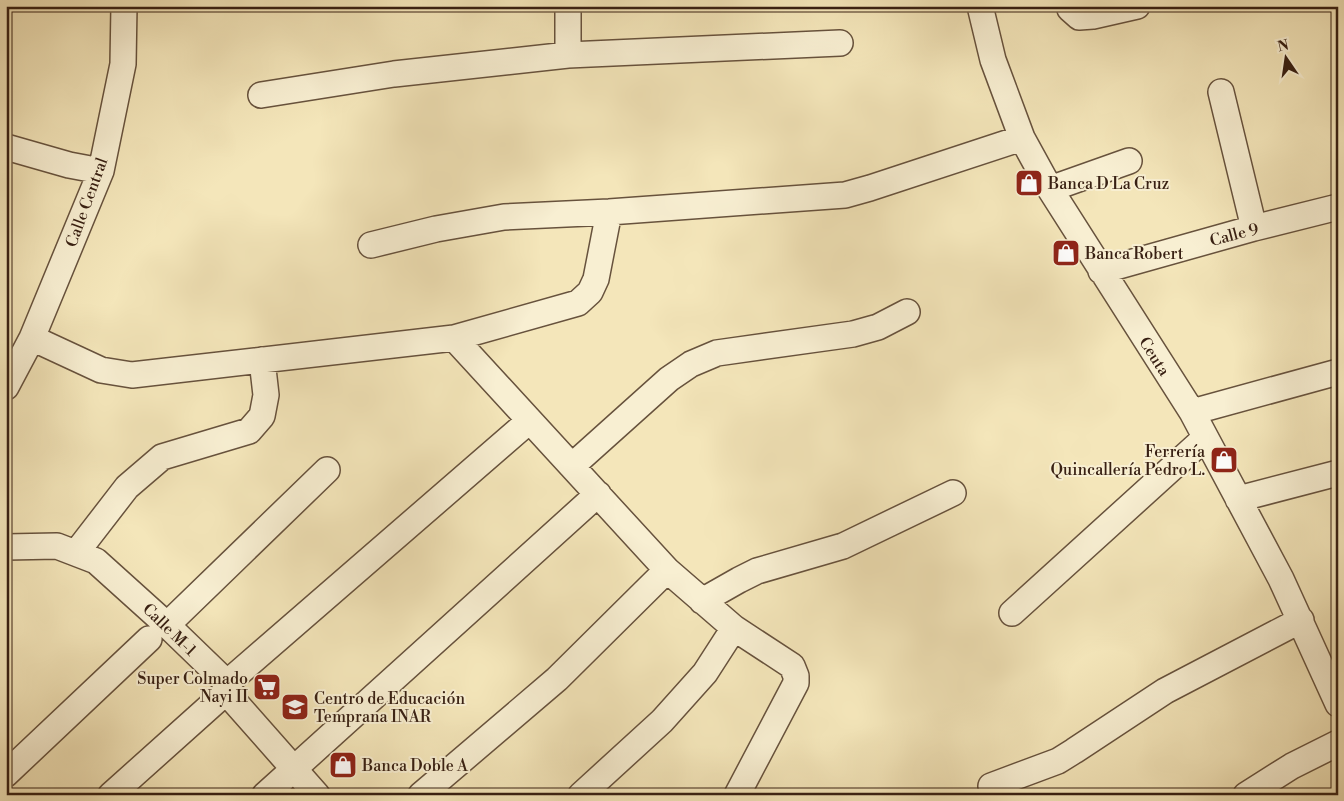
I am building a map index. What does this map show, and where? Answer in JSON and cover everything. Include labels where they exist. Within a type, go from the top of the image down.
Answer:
[{"type":"street","name":"Calle Central","points":[[6,387],[32,338],[101,171],[123,64],[124,6]]},
{"type":"street","points":[[568,6],[568,55]]},
{"type":"street","name":"Ceuta","points":[[980,6],[993,60],[1022,138],[1050,189],[1192,412],[1301,620],[1338,703]]},
{"type":"street","points":[[1070,6],[1070,9],[1079,17],[1093,16],[1137,6]]},
{"type":"street","points":[[261,95],[394,74],[568,55],[840,43]]},
{"type":"street","points":[[1221,92],[1254,228]]},
{"type":"street","points":[[371,245],[504,217],[609,212],[845,195],[1022,138]]},
{"type":"street","points":[[6,147],[69,166],[101,171]]},
{"type":"street","points":[[1050,189],[1129,161]]},
{"type":"street","name":"Calle 9","points":[[1101,271],[1254,228],[1338,207]]},
{"type":"street","points":[[32,338],[101,370],[132,375],[454,338],[578,303],[590,292],[596,279],[609,212]]},
{"type":"street","points":[[572,466],[669,378],[691,364],[717,353],[853,334],[878,327],[907,312]]},
{"type":"street","points":[[454,338],[668,570],[702,602],[734,628],[792,666],[796,676],[796,683],[737,795]]},
{"type":"street","points":[[76,553],[127,487],[162,457],[249,431],[262,416],[266,395],[262,360]]},
{"type":"street","points":[[1192,412],[1338,372]]},
{"type":"street","points":[[111,795],[226,688],[529,421]]},
{"type":"street","points":[[1012,613],[1205,438]]},
{"type":"street","points":[[6,774],[327,470]]},
{"type":"street","points":[[1238,499],[1338,473]]},
{"type":"street","points":[[702,602],[757,571],[843,546],[953,493]]},
{"type":"street","points":[[265,795],[598,494]]},
{"type":"street","name":"Calle M-1","points":[[6,547],[57,546],[96,561],[158,632],[226,688],[317,795]]},
{"type":"street","points":[[421,795],[557,680],[668,570]]},
{"type":"street","points":[[991,786],[1058,761],[1165,691],[1301,620]]},
{"type":"street","points":[[581,795],[662,721],[705,672],[734,628]]},
{"type":"street","points":[[1246,795],[1292,766],[1338,743]]},
{"type":"place","name":"Banca D La Cruz","points":[[1029,183]]},
{"type":"place","name":"Banca Robert","points":[[1066,253]]},
{"type":"place","name":"Ferrería Quincallería Pedro L.","points":[[1224,460]]},
{"type":"place","name":"Super Colmado Nayi II","points":[[267,687]]},
{"type":"place","name":"Centro de Educación Temprana INAR","points":[[295,707]]},
{"type":"place","name":"Banca Doble A","points":[[343,765]]}]
